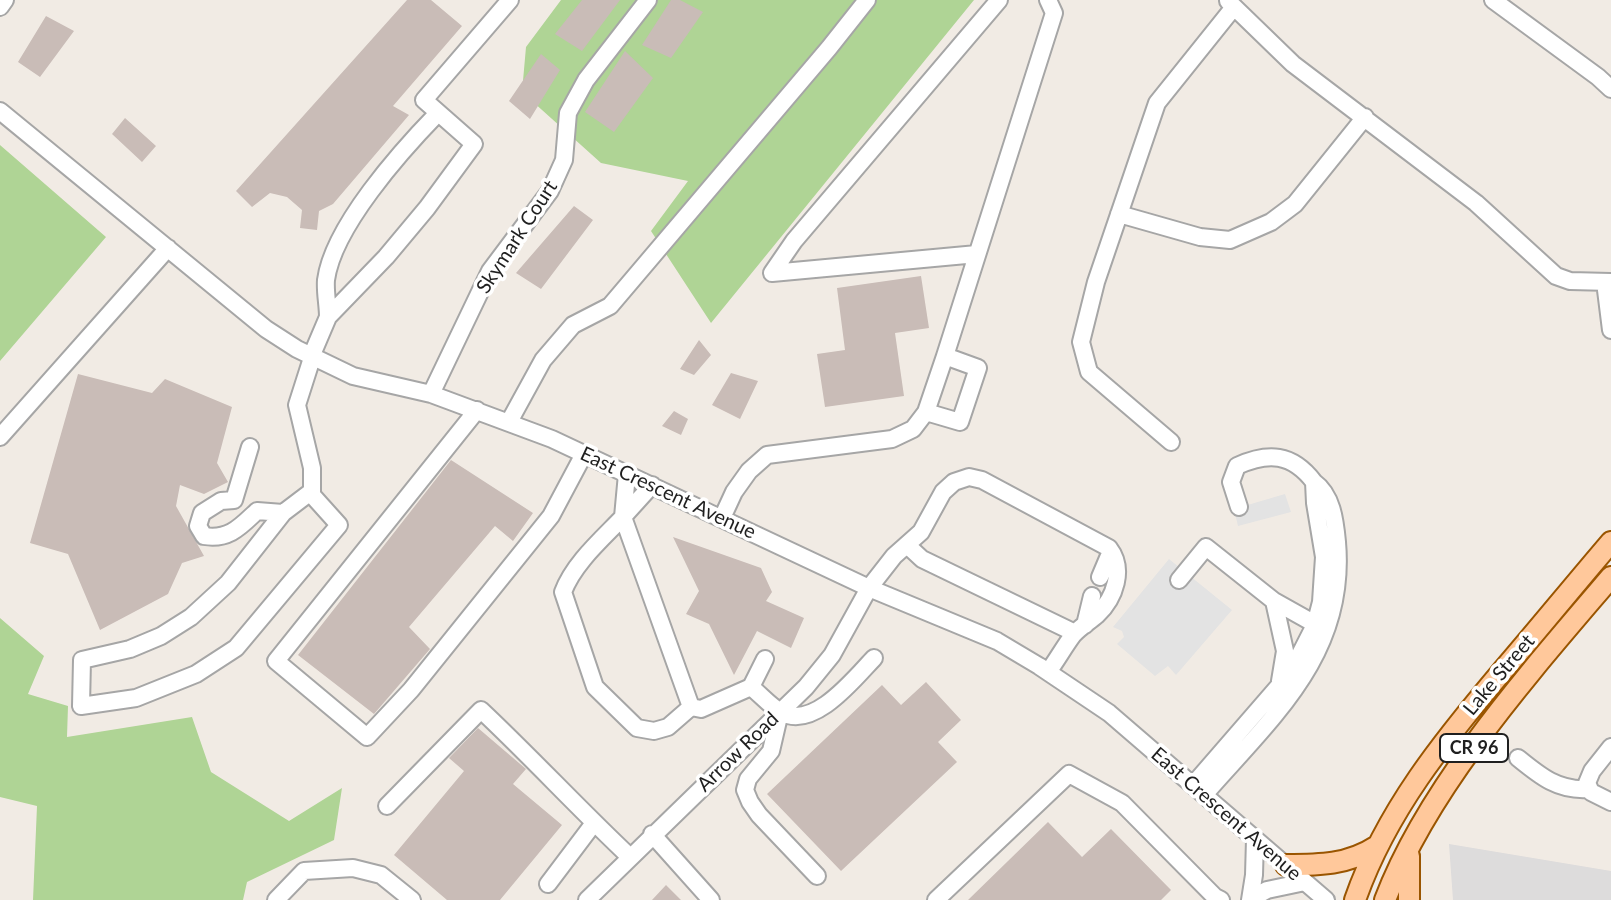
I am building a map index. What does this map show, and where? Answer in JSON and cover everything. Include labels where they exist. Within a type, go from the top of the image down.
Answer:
[{"type":"main road","name":"Lake Street","points":[[1355,900],[1377,846],[1406,795],[1439,748],[1611,542]]},
{"type":"main road","name":"Lake Street","points":[[1385,900],[1411,841],[1450,780],[1611,577]]},
{"type":"main road","points":[[1409,900],[1407,876],[1411,841]]},
{"type":"main road","points":[[1286,865],[1338,863],[1360,857],[1377,846]]},
{"type":"street","points":[[0,7],[5,0]]},
{"type":"street","points":[[312,491],[283,513],[228,583],[191,617],[161,636],[130,649],[82,660],[81,706],[136,698],[196,674],[236,648],[339,525],[312,491],[312,468],[297,405],[312,357],[328,317],[356,290],[427,208],[474,144],[424,100],[510,0]]},
{"type":"street","name":"Skymark Court","points":[[431,394],[490,271],[550,191],[564,160],[568,113],[586,80],[648,0]]},
{"type":"street","points":[[509,422],[543,360],[573,325],[610,306],[867,0]]},
{"type":"street","points":[[977,254],[772,273],[794,241],[999,0]]},
{"type":"street","points":[[722,518],[734,492],[749,471],[767,455],[892,439],[913,429],[926,412],[1054,13],[1048,0]]},
{"type":"street","points":[[1493,0],[1611,89]]},
{"type":"street","points":[[1171,442],[1089,372],[1081,342],[1096,282],[1157,103],[1231,3],[1293,64],[1476,203],[1556,276],[1570,281],[1608,282],[1611,330]]},
{"type":"street","name":"East Crescent Avenue","points":[[0,111],[266,329],[312,357],[353,376],[431,394],[509,422],[652,485],[869,588],[997,641],[1109,713],[1326,900]]},
{"type":"street","points":[[328,317],[326,280],[335,251],[364,199],[414,137],[438,113]]},
{"type":"street","points":[[1119,214],[1200,237],[1230,240],[1271,222],[1295,204],[1365,117]]},
{"type":"street","points":[[0,437],[168,248]]},
{"type":"street","points":[[326,280],[356,290]]},
{"type":"street","points":[[926,412],[960,422],[978,368],[945,356]]},
{"type":"street","points":[[477,410],[276,661],[367,737],[411,690],[551,516],[584,454]]},
{"type":"street","points":[[246,521],[234,500],[250,447]]},
{"type":"street","points":[[1199,790],[1293,692],[1314,660],[1321,628],[1337,587],[1336,525],[1325,490],[1314,482],[1304,468],[1286,458],[1258,456],[1237,466],[1231,482],[1239,507]]},
{"type":"street","points":[[627,474],[623,517],[691,707]]},
{"type":"street","name":"Arrow Road","points":[[587,900],[806,687],[832,655],[869,588],[894,556],[921,532],[943,492],[954,482],[969,477],[982,480],[1111,551]]},
{"type":"street","points":[[652,485],[587,556],[567,581],[563,592],[595,687],[637,728],[654,731],[668,727],[691,707]]},
{"type":"street","points":[[234,500],[221,501],[202,513],[198,526],[204,536],[218,538],[238,529],[257,511],[283,513]]},
{"type":"street","points":[[908,546],[922,559],[1080,629]]},
{"type":"street","points":[[1179,580],[1206,547],[1274,601],[1321,628]]},
{"type":"street","points":[[1048,672],[1080,629],[1099,613],[1112,593],[1119,573],[1117,558],[1111,551],[1100,577]]},
{"type":"street","points":[[1080,629],[1092,596]]},
{"type":"street","points":[[1274,601],[1285,651],[1283,674],[1277,687]]},
{"type":"street","points":[[1199,790],[1291,672],[1321,628]]},
{"type":"street","points":[[751,687],[780,712],[804,716],[818,711],[874,658]]},
{"type":"street","points":[[691,707],[701,709],[739,695],[751,687],[765,659]]},
{"type":"street","points":[[387,806],[481,710],[630,857]]},
{"type":"street","points":[[780,712],[771,751],[748,779],[745,790],[759,815],[817,876]]},
{"type":"street","points":[[1588,789],[1588,776],[1611,747]]},
{"type":"street","points":[[1518,758],[1551,783],[1567,789],[1588,789],[1611,802]]},
{"type":"street","points":[[936,900],[1069,774],[1122,803],[1221,900]]},
{"type":"street","points":[[548,884],[594,823]]},
{"type":"street","points":[[652,834],[711,900]]},
{"type":"street","points":[[1255,839],[1251,899],[1281,886],[1305,882]]},
{"type":"street","points":[[276,900],[304,871],[353,868],[381,875],[412,900]]},
{"type":"shaded area","points":[[1285,494],[1291,512],[1238,526],[1234,509]]},
{"type":"shaded area","points":[[1169,559],[1232,610],[1176,675],[1168,666],[1155,676],[1117,644],[1124,637],[1122,631],[1113,627]]},
{"type":"shaded area","points":[[1449,844],[1611,871],[1611,900],[1453,900]]},
{"type":"green space","points":[[561,0],[974,0],[711,323],[651,231],[688,181],[601,163],[522,92],[526,47]]},
{"type":"green space","points":[[0,145],[106,237],[0,361]]},
{"type":"green space","points":[[0,618],[44,656],[28,694],[68,706],[67,737],[192,717],[211,772],[289,821],[342,788],[334,840],[247,882],[243,900],[33,900],[37,806],[0,797]]},
{"type":"building","points":[[407,0],[431,0],[462,26],[393,106],[409,115],[333,204],[319,211],[317,230],[300,228],[302,210],[287,197],[270,193],[252,207],[236,191]]},
{"type":"building","points":[[582,0],[620,0],[582,51],[555,34]]},
{"type":"building","points":[[671,0],[680,0],[703,12],[671,58],[642,45]]},
{"type":"building","points":[[46,16],[74,31],[40,77],[18,62]]},
{"type":"building","points":[[625,51],[653,78],[614,132],[585,112]]},
{"type":"building","points":[[541,54],[560,70],[530,119],[509,101]]},
{"type":"building","points":[[125,118],[156,146],[142,162],[112,134]]},
{"type":"building","points":[[574,206],[593,220],[541,289],[516,273]]},
{"type":"building","points":[[921,276],[929,328],[895,333],[904,396],[825,407],[817,354],[845,350],[837,288]]},
{"type":"building","points":[[699,340],[711,355],[694,375],[680,369]]},
{"type":"building","points":[[731,373],[758,381],[740,419],[712,405]]},
{"type":"building","points":[[78,374],[152,393],[165,379],[232,407],[217,463],[228,482],[204,494],[180,485],[176,506],[204,556],[182,563],[168,594],[100,630],[68,554],[30,543]]},
{"type":"building","points":[[674,411],[688,419],[681,435],[662,426]]},
{"type":"building","points":[[451,460],[533,513],[513,541],[495,526],[409,627],[430,649],[374,714],[298,655]]},
{"type":"building","points":[[673,537],[761,568],[772,592],[766,601],[804,618],[791,648],[757,631],[734,675],[709,624],[686,614],[699,591]]},
{"type":"building","points":[[926,682],[961,720],[938,742],[957,762],[841,871],[767,794],[882,685],[901,705]]},
{"type":"building","points":[[478,728],[526,769],[513,784],[562,825],[500,900],[447,900],[394,855],[464,771],[449,758]]},
{"type":"building","points":[[1048,822],[1082,857],[1111,829],[1171,890],[1161,900],[968,900]]},
{"type":"building","points":[[666,885],[681,900],[652,900]]}]
